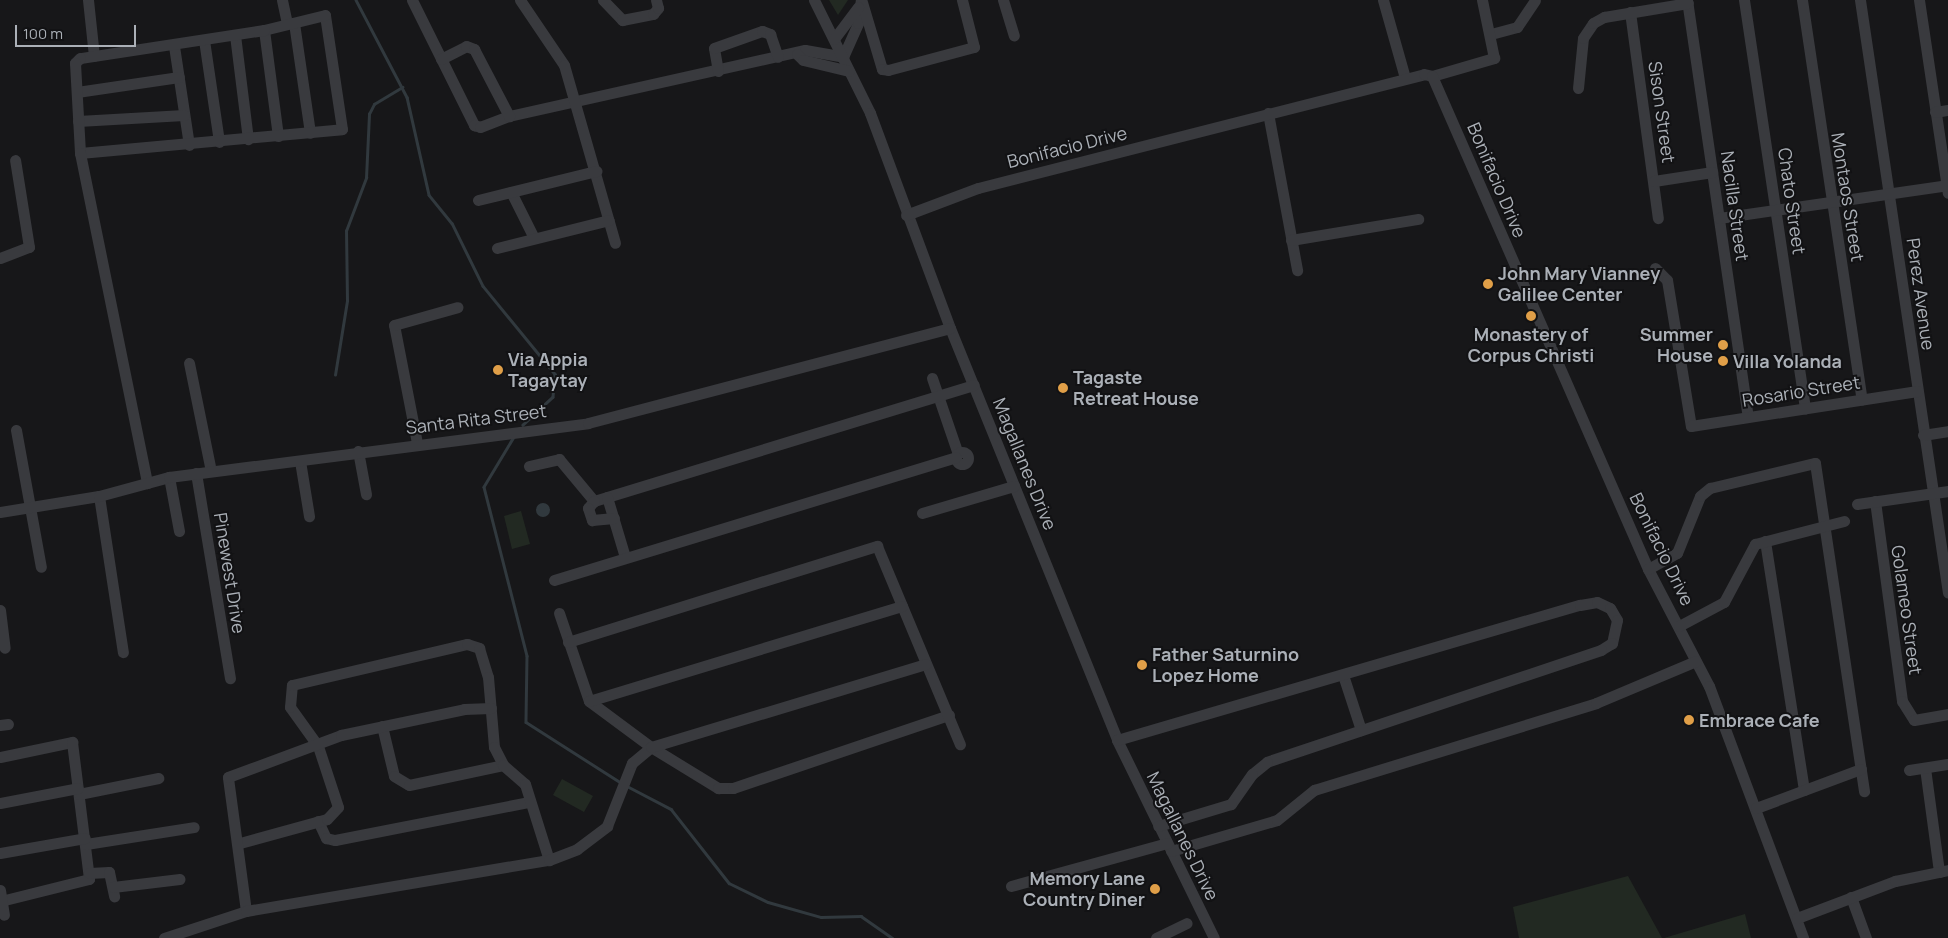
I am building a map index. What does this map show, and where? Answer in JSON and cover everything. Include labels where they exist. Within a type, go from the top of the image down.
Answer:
[{"type":"street","points":[[88,0],[94,56]]},
{"type":"street","points":[[282,0],[290,23],[310,133]]},
{"type":"street","points":[[413,0],[474,125],[480,127],[509,116],[797,54],[805,50],[843,56],[858,23],[860,2]]},
{"type":"street","points":[[520,0],[560,57],[576,101],[615,243]]},
{"type":"street","points":[[603,0],[622,20],[653,14],[658,8],[656,0]]},
{"type":"street","name":"Magallanes Drive","points":[[814,0],[870,113],[906,215],[950,328],[1117,740],[1169,847],[1195,920],[1214,938]]},
{"type":"street","points":[[860,2],[882,68],[888,70],[974,47],[962,0]]},
{"type":"street","points":[[1003,0],[1014,35]]},
{"type":"street","points":[[1382,0],[1405,78]]},
{"type":"street","points":[[1432,76],[1486,64],[1494,58],[1491,34],[1482,0]]},
{"type":"street","points":[[1491,34],[1517,27],[1535,0]]},
{"type":"street","name":"Chato Street","points":[[1744,0],[1805,408]]},
{"type":"street","name":"Montaos Street","points":[[1802,0],[1830,202],[1862,400]]},
{"type":"street","name":"Perez Avenue","points":[[1860,0],[1932,493],[1945,552],[1948,593]]},
{"type":"street","points":[[1719,218],[1889,194],[1947,189],[1934,112],[1919,0]]},
{"type":"street","points":[[834,39],[860,2]]},
{"type":"street","points":[[1578,88],[1585,32],[1604,17],[1687,2]]},
{"type":"street","name":"Nacilla Street","points":[[1687,2],[1748,417]]},
{"type":"street","name":"Sison Street","points":[[1630,12],[1658,218]]},
{"type":"street","points":[[80,153],[188,145],[342,129],[325,15],[264,30],[174,46],[94,56],[77,60],[76,92],[80,153],[147,483]]},
{"type":"street","points":[[264,30],[278,136]]},
{"type":"street","points":[[718,71],[714,48],[762,31],[770,34],[778,57]]},
{"type":"street","points":[[235,35],[248,139]]},
{"type":"street","points":[[204,40],[219,142]]},
{"type":"street","points":[[174,46],[188,145]]},
{"type":"street","points":[[441,59],[466,46],[474,48],[509,116]]},
{"type":"street","points":[[797,54],[803,60],[849,72]]},
{"type":"street","name":"Bonifacio Drive","points":[[906,215],[978,188],[1405,78],[1432,76],[1648,569],[1696,661],[1756,808],[1803,938]]},
{"type":"street","points":[[76,92],[179,77]]},
{"type":"street","points":[[1934,112],[1948,110]]},
{"type":"street","points":[[1268,113],[1297,270]]},
{"type":"street","points":[[78,121],[184,115]]},
{"type":"street","points":[[0,258],[29,247],[15,160]]},
{"type":"street","points":[[478,200],[596,171]]},
{"type":"street","points":[[1654,181],[1712,172]]},
{"type":"street","points":[[511,192],[534,238]]},
{"type":"street","points":[[1291,240],[1418,218]]},
{"type":"street","points":[[497,248],[609,220]]},
{"type":"street","name":"Rosario Street","points":[[1655,268],[1667,280],[1690,426],[1917,391]]},
{"type":"street","points":[[417,443],[394,325],[458,307]]},
{"type":"street","name":"Santa Rita Street","points":[[0,512],[99,496],[169,477],[300,461],[417,443],[588,423],[950,328]]},
{"type":"street","points":[[189,363],[211,471]]},
{"type":"street","points":[[554,580],[957,456],[932,378]]},
{"type":"street","points":[[614,518],[592,520],[588,508],[594,501],[974,385]]},
{"type":"street","points":[[16,430],[41,567]]},
{"type":"street","points":[[1923,434],[1948,431]]},
{"type":"street","points":[[358,451],[366,494]]},
{"type":"street","points":[[529,466],[559,459],[594,501]]},
{"type":"street","points":[[300,461],[309,516]]},
{"type":"street","points":[[1648,569],[1677,553],[1700,496],[1710,488],[1815,463],[1864,792]]},
{"type":"street","name":"Pinewest Drive","points":[[196,473],[230,678]]},
{"type":"street","points":[[169,477],[178,531]]},
{"type":"street","points":[[922,513],[1014,486]]},
{"type":"street","points":[[1857,504],[1948,491]]},
{"type":"street","points":[[99,496],[123,652]]},
{"type":"street","points":[[607,497],[625,557]]},
{"type":"street","name":"Golameo Street","points":[[1875,501],[1902,702],[1906,715],[1914,720],[1948,714]]},
{"type":"street","points":[[1679,626],[1724,602],[1748,552],[1765,540],[1844,521]]},
{"type":"street","points":[[1765,540],[1804,790]]},
{"type":"street","points":[[568,642],[877,546],[960,744]]},
{"type":"street","points":[[1117,740],[1580,605],[1597,602],[1610,608],[1617,620],[1612,643],[1600,650],[1268,762],[1252,774],[1231,804],[1158,826]]},
{"type":"street","points":[[589,701],[902,606]]},
{"type":"street","points":[[559,613],[589,701],[651,747],[703,781],[733,788],[949,714]]},
{"type":"street","points":[[1,616],[5,648]]},
{"type":"street","points":[[240,843],[327,820],[338,807],[318,746],[290,708],[292,685],[302,680],[330,673],[476,645],[488,677],[491,708],[490,735],[503,765],[525,784],[529,802],[549,860]]},
{"type":"street","points":[[1011,886],[1277,820],[1314,790],[1596,703],[1696,661]]},
{"type":"street","points":[[164,938],[246,911],[549,860],[597,837],[607,826],[628,773],[651,747],[926,664]]},
{"type":"street","points":[[1343,674],[1361,730]]},
{"type":"street","points":[[246,911],[240,843],[228,777],[318,746],[341,735],[382,726],[491,708]]},
{"type":"street","points":[[382,726],[394,776],[409,785],[503,765]]},
{"type":"street","points":[[0,757],[72,742],[89,873],[85,883],[1,896],[4,915]]},
{"type":"street","points":[[1909,770],[1948,764]]},
{"type":"street","points":[[1797,918],[1851,897],[1944,871],[1926,768]]},
{"type":"street","points":[[1756,808],[1861,769]]},
{"type":"street","points":[[0,803],[158,778]]},
{"type":"street","points":[[318,821],[326,838],[335,840],[529,802]]},
{"type":"street","points":[[0,853],[194,826]]},
{"type":"street","points":[[89,873],[110,872],[113,891],[180,879]]},
{"type":"street","points":[[1851,897],[1866,938]]},
{"type":"street","points":[[1156,938],[1195,920]]},
{"type":"shaded area","points":[[829,0],[848,0],[838,15]]},
{"type":"shaded area","points":[[543,503],[548,505],[550,510],[548,515],[543,517],[538,515],[536,510],[538,505]]},
{"type":"shaded area","points":[[521,511],[530,544],[512,549],[504,516]]},
{"type":"shaded area","points":[[562,779],[593,796],[584,812],[553,795]]},
{"type":"shaded area","points":[[1628,876],[1662,938],[1519,938],[1513,907]]},
{"type":"shaded area","points":[[1745,914],[1751,938],[1664,938]]},
{"type":"waterway","points":[[356,0],[407,97],[429,195],[452,223],[483,286],[555,374],[553,397],[523,425]]},
{"type":"waterway","points":[[335,375],[347,301],[346,231],[366,178],[369,114],[374,104],[402,87]]},
{"type":"waterway","points":[[514,437],[484,487],[527,656],[526,722],[620,782]]},
{"type":"waterway","points":[[627,786],[671,809],[729,883],[768,902],[821,917],[861,916],[892,938]]},
{"type":"place","name":"John Mary Vianney Galilee Center","points":[[1488,284]]},
{"type":"place","name":"Monastery of Corpus Christi","points":[[1531,316]]},
{"type":"place","name":"Summer House","points":[[1723,345]]},
{"type":"place","name":"Villa Yolanda","points":[[1723,361]]},
{"type":"place","name":"Via Appia Tagaytay","points":[[498,370]]},
{"type":"place","name":"Tagaste Retreat House","points":[[1063,388]]},
{"type":"place","name":"Father Saturnino Lopez Home","points":[[1142,665]]},
{"type":"place","name":"Embrace Cafe","points":[[1689,720]]},
{"type":"place","name":"Memory Lane Country Diner","points":[[1155,889]]}]
